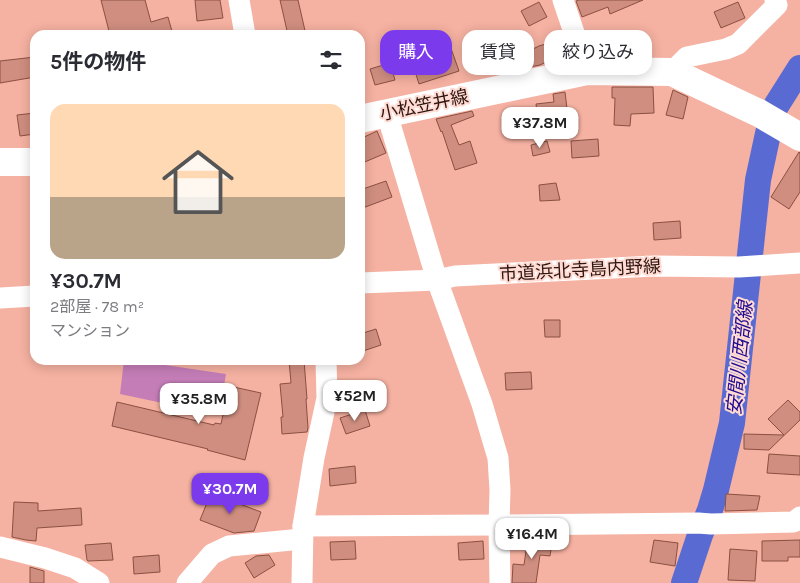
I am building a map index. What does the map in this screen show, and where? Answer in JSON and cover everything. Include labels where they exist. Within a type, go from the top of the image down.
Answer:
[{"type":"main road","name":"小松笠井線","points":[[652,72],[672,72],[759,113],[800,137]]},
{"type":"main road","name":"小松笠井線","points":[[365,118],[567,75]]},
{"type":"main road","points":[[0,162],[30,162]]},
{"type":"street","points":[[239,0],[244,30]]},
{"type":"street","points":[[563,0],[573,30]]},
{"type":"street","points":[[672,72],[687,57],[726,49],[738,44],[778,2]]},
{"type":"street","points":[[387,114],[437,280],[482,404],[498,458],[500,583]]},
{"type":"street","name":"市道浜北寺島内野線","points":[[365,283],[437,280],[455,276],[654,266],[800,264]]},
{"type":"street","points":[[0,298],[30,296]]},
{"type":"street","points":[[302,583],[302,532],[314,458],[327,398],[326,365]]},
{"type":"street","points":[[187,583],[212,554],[229,546],[302,532],[499,526],[794,522],[800,517]]},
{"type":"street","points":[[0,547],[45,558],[75,568],[99,583]]},
{"type":"shaded area","points":[[123,365],[165,365],[226,374],[219,415],[120,394]]},
{"type":"building","points":[[101,0],[145,0],[151,22],[168,17],[172,30],[109,30]]},
{"type":"building","points":[[195,0],[220,0],[223,18],[197,21]]},
{"type":"building","points":[[280,0],[298,0],[305,30],[287,30]]},
{"type":"building","points":[[643,0],[610,14],[608,7],[582,17],[576,1]]},
{"type":"building","points":[[539,2],[547,17],[529,26],[521,11]]},
{"type":"building","points":[[738,2],[745,18],[721,28],[714,12]]},
{"type":"building","points":[[544,44],[544,63],[534,66],[534,48]]},
{"type":"building","points":[[452,51],[459,71],[452,73]]},
{"type":"building","points":[[30,58],[30,78],[0,83],[0,61]]},
{"type":"building","points":[[380,66],[380,75],[394,75],[395,80],[375,85],[370,69]]},
{"type":"building","points":[[416,75],[447,75],[419,84]]},
{"type":"building","points":[[612,87],[653,87],[654,113],[631,114],[630,126],[614,125],[615,98],[612,98]]},
{"type":"building","points":[[673,90],[688,97],[683,119],[666,115]]},
{"type":"building","points":[[565,92],[568,117],[538,121],[536,104],[554,102],[553,94]]},
{"type":"building","points":[[472,111],[474,116],[451,125],[459,145],[470,141],[477,163],[455,170],[436,119]]},
{"type":"building","points":[[30,114],[30,135],[20,136],[17,115]]},
{"type":"building","points":[[377,131],[386,153],[365,162],[365,137]]},
{"type":"building","points":[[598,139],[599,156],[572,158],[571,141]]},
{"type":"building","points":[[547,141],[550,152],[533,156],[531,145]]},
{"type":"building","points":[[799,152],[800,192],[789,209],[771,197]]},
{"type":"building","points":[[386,181],[392,197],[365,207],[365,188]]},
{"type":"building","points":[[556,183],[560,200],[540,201],[539,185]]},
{"type":"building","points":[[680,221],[681,238],[654,240],[653,223]]},
{"type":"building","points":[[544,320],[560,320],[560,337],[545,337]]},
{"type":"building","points":[[376,329],[381,345],[365,350],[365,332]]},
{"type":"building","points":[[289,365],[304,365],[308,428],[307,432],[282,434],[281,417],[283,417],[280,384],[291,383]]},
{"type":"building","points":[[531,372],[532,389],[506,390],[505,373]]},
{"type":"building","points":[[229,386],[261,393],[245,460],[112,426],[117,402],[214,425],[215,423],[221,424]]},
{"type":"building","points":[[788,400],[800,412],[800,420],[769,450],[744,449],[744,434],[784,435],[768,419]]},
{"type":"building","points":[[365,410],[370,426],[346,434],[340,418]]},
{"type":"building","points":[[769,454],[800,456],[800,475],[767,473]]},
{"type":"building","points":[[355,466],[356,483],[330,486],[329,469]]},
{"type":"building","points":[[211,493],[261,512],[254,531],[234,533],[200,520]]},
{"type":"building","points":[[726,494],[760,496],[757,510],[725,511]]},
{"type":"building","points":[[14,502],[38,503],[38,511],[81,508],[82,525],[37,528],[36,541],[12,537]]},
{"type":"building","points":[[528,537],[553,537],[550,556],[540,555],[536,583],[512,583],[513,564],[524,565]]},
{"type":"building","points":[[654,540],[678,543],[675,566],[650,562]]},
{"type":"building","points":[[800,540],[800,557],[788,557],[788,561],[762,561],[762,541]]},
{"type":"building","points":[[355,541],[356,559],[331,560],[330,542]]},
{"type":"building","points":[[483,541],[484,559],[459,560],[458,543]]},
{"type":"building","points":[[111,543],[113,560],[87,560],[85,545]]},
{"type":"building","points":[[730,549],[757,551],[755,581],[728,580]]},
{"type":"building","points":[[159,555],[160,572],[134,574],[133,557]]},
{"type":"building","points":[[269,555],[275,565],[254,578],[245,563],[256,556]]},
{"type":"building","points":[[30,567],[44,571],[44,583],[30,583]]},
{"type":"waterway","name":"安間川西部線","points":[[776,106],[800,68]]},
{"type":"waterway","name":"安間川西部線","points":[[684,583],[710,510],[732,423],[758,180],[769,129]]}]
